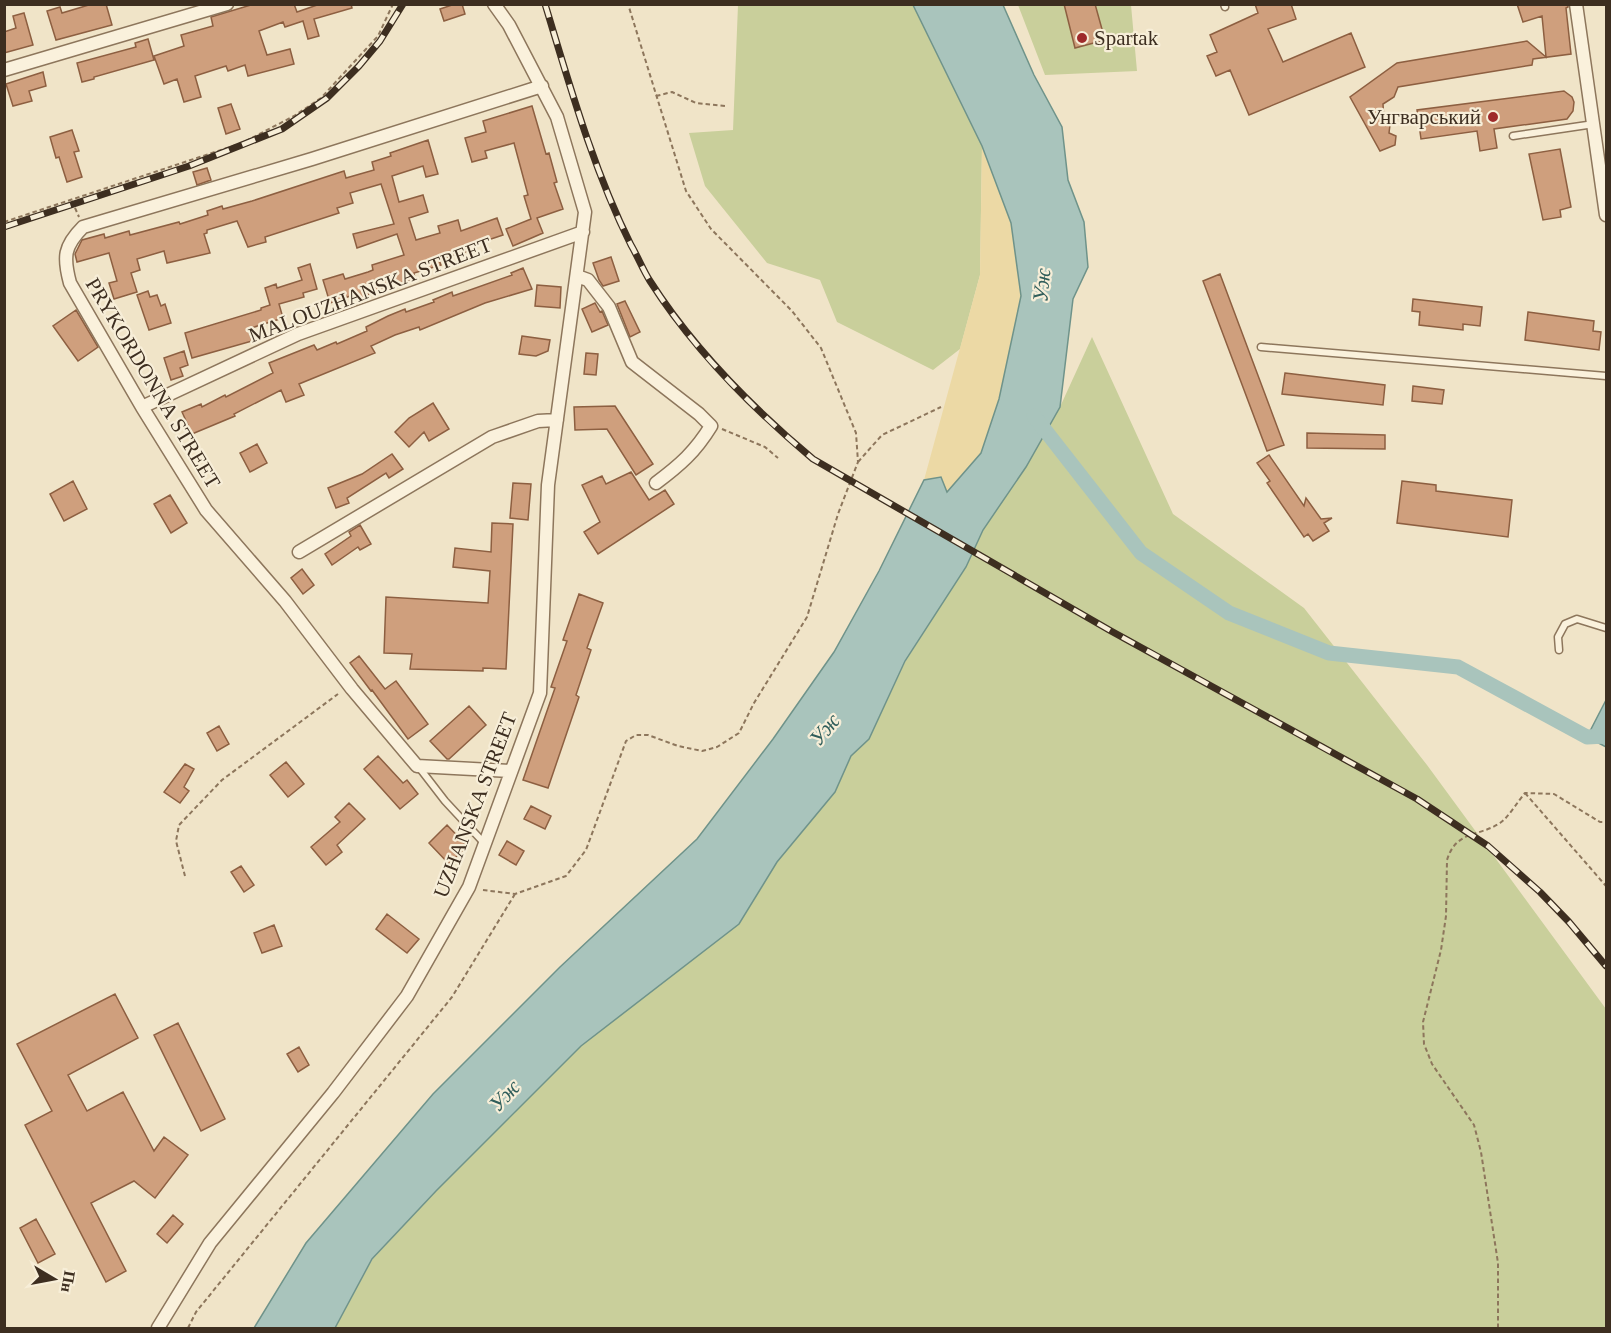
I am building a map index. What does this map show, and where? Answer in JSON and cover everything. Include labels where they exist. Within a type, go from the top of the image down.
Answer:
[{"type":"street","points":[[4,70],[227,4]]},
{"type":"street","name":"UZHANSKA STREET","points":[[158,1329],[210,1243],[333,1094],[407,996],[468,887],[540,693],[548,485],[585,212],[557,117],[509,25],[494,4]]},
{"type":"street","points":[[1576,4],[1606,215]]},
{"type":"street","name":"PRYKORDONNA STREET","points":[[417,765],[352,689],[285,601],[206,510],[142,407],[70,283],[66,255],[73,238],[83,227],[312,159],[542,86]]},
{"type":"street","name":"MALOUZHANSKA STREET","points":[[142,407],[298,334],[583,232]]},
{"type":"street","points":[[577,276],[588,280],[609,307],[632,362],[711,426],[684,462],[656,483]]},
{"type":"street","points":[[299,552],[492,437],[538,421],[557,420]]},
{"type":"street","points":[[417,765],[511,771]]},
{"type":"lane","points":[[1513,136],[1594,124]]},
{"type":"lane","points":[[1260,347],[1606,376]]},
{"type":"lane","points":[[1559,650],[1558,638],[1565,624],[1577,619],[1606,628]]},
{"type":"lane","points":[[417,765],[485,844]]},
{"type":"path","points":[[4,222],[242,142],[294,116],[321,98],[378,36],[393,4]]},
{"type":"path","points":[[628,4],[686,191],[711,229],[792,311],[821,348],[856,433],[858,462]]},
{"type":"path","points":[[656,96],[672,92],[696,103],[725,106]]},
{"type":"path","points":[[468,887],[514,894],[566,876],[586,850],[626,741],[636,735],[648,735],[678,746],[702,751],[717,747],[739,733],[754,703],[807,617],[838,514],[858,462],[882,435],[941,406]]},
{"type":"path","points":[[711,426],[765,447],[778,458]]},
{"type":"path","points":[[185,876],[176,841],[179,825],[222,780],[337,694],[352,689]]},
{"type":"path","points":[[1525,793],[1554,794],[1600,822],[1606,822]]},
{"type":"path","points":[[1525,793],[1606,885]]},
{"type":"path","points":[[1498,1329],[1498,1263],[1481,1152],[1474,1125],[1432,1064],[1424,1044],[1423,1022],[1441,950],[1446,916],[1446,868],[1449,853],[1462,838],[1501,823],[1525,793]]},
{"type":"path","points":[[188,1329],[196,1312],[452,997],[514,894]]},
{"type":"green space","points":[[738,5],[913,5],[982,146],[980,275],[960,349],[933,370],[837,322],[820,280],[767,263],[705,186],[689,133],[733,130]]},
{"type":"green space","name":"Spartak","points":[[1018,5],[1131,5],[1137,71],[1045,75]]},
{"type":"green space","points":[[1092,337],[1173,514],[1304,608],[1427,765],[1606,1009],[1606,1328],[335,1328],[372,1260],[436,1191],[581,1046],[739,924],[777,862],[835,792],[851,756],[869,739],[905,662],[966,567],[983,530],[1026,467],[1060,407]]},
{"type":"sand","points":[[982,146],[1011,223],[1021,296],[999,399],[981,453],[947,493],[941,477],[924,480],[980,275]]},
{"type":"water","name":"Уж","points":[[913,5],[1003,5],[1034,75],[1062,127],[1068,180],[1084,222],[1088,267],[1073,299],[1060,407],[1026,467],[983,530],[966,567],[905,661],[869,739],[851,756],[835,792],[777,862],[739,924],[581,1046],[436,1191],[372,1259],[335,1328],[254,1328],[306,1243],[433,1094],[560,967],[697,839],[773,739],[834,652],[879,571],[924,480],[941,477],[947,492],[981,453],[999,399],[1021,296],[1011,223],[982,146]]},
{"type":"water","points":[[1606,700],[1606,747],[1587,737]]},
{"type":"building","points":[[92,4],[106,4],[112,25],[56,40],[47,11],[60,7],[62,13]]},
{"type":"building","points":[[254,4],[294,4],[297,12],[320,4],[351,4],[352,8],[314,19],[319,36],[308,39],[303,21],[285,27],[283,22],[259,31],[267,55],[290,49],[294,64],[248,76],[245,65],[228,71],[226,66],[195,76],[201,97],[184,102],[177,79],[164,84],[154,56],[184,46],[181,35],[213,26],[211,17]]},
{"type":"building","points":[[462,4],[465,14],[444,21],[440,9]]},
{"type":"building","points":[[1064,4],[1095,4],[1105,40],[1075,48]]},
{"type":"building","points":[[1255,4],[1291,4],[1296,19],[1268,29],[1283,62],[1351,33],[1365,67],[1249,115],[1230,70],[1216,76],[1207,56],[1217,52],[1210,35],[1258,13]]},
{"type":"building","points":[[1517,4],[1568,4],[1566,8],[1571,54],[1533,59],[1532,65],[1398,87],[1394,97],[1383,104],[1384,122],[1390,125],[1389,133],[1396,136],[1395,145],[1380,151],[1350,97],[1397,63],[1527,41],[1546,57],[1542,16],[1523,22]]},
{"type":"building","points":[[24,13],[33,45],[4,53],[4,32],[16,28],[13,16]]},
{"type":"building","points":[[148,39],[154,60],[82,82],[77,63],[136,47],[135,43]]},
{"type":"building","points":[[43,72],[46,86],[29,91],[32,101],[13,106],[6,84]]},
{"type":"building","name":"Унгварський","points":[[1564,91],[1572,97],[1574,102],[1573,111],[1567,119],[1494,129],[1497,148],[1480,151],[1477,131],[1421,139],[1417,110]]},
{"type":"building","points":[[231,104],[240,129],[226,134],[218,108]]},
{"type":"building","points":[[532,106],[546,154],[549,153],[557,182],[554,183],[563,209],[537,218],[543,233],[513,246],[506,229],[531,219],[524,196],[528,195],[514,143],[485,151],[487,158],[472,162],[465,138],[486,132],[483,121]]},
{"type":"building","points":[[72,130],[79,151],[74,152],[82,177],[67,182],[59,157],[56,158],[50,137]]},
{"type":"building","points":[[428,140],[438,174],[426,177],[423,166],[392,176],[399,202],[423,195],[428,212],[409,218],[416,240],[440,233],[438,226],[458,220],[461,231],[497,218],[503,235],[467,247],[468,251],[439,260],[441,265],[414,273],[415,279],[368,292],[369,297],[358,301],[356,294],[330,303],[323,280],[343,274],[345,279],[368,272],[373,270],[372,265],[404,255],[397,234],[357,248],[353,234],[394,224],[381,184],[350,193],[353,203],[337,208],[339,213],[265,237],[266,242],[248,247],[237,221],[207,230],[204,234],[210,253],[167,263],[164,251],[137,259],[140,270],[131,273],[137,292],[114,299],[109,283],[117,281],[109,253],[77,262],[75,254],[82,240],[104,234],[105,238],[129,231],[130,235],[179,222],[180,224],[208,215],[207,211],[222,206],[223,209],[252,201],[344,171],[346,178],[374,170],[372,162]]},
{"type":"building","points":[[1560,149],[1571,207],[1560,210],[1561,217],[1543,220],[1529,154]]},
{"type":"building","points":[[207,168],[211,180],[197,185],[193,172]]},
{"type":"building","points":[[611,257],[619,281],[603,286],[593,263]]},
{"type":"building","points":[[310,264],[317,289],[303,293],[304,297],[279,304],[283,318],[248,329],[252,341],[192,358],[185,333],[261,310],[270,305],[265,288],[276,284],[277,288],[302,280],[298,268]]},
{"type":"building","points":[[523,268],[532,289],[485,303],[420,330],[419,327],[395,335],[371,346],[375,353],[299,384],[304,395],[286,402],[281,390],[234,414],[235,416],[192,434],[182,412],[201,404],[202,407],[225,395],[226,397],[273,373],[269,363],[314,345],[317,350],[336,342],[337,344],[367,331],[366,327],[405,309],[406,312],[434,302],[433,300],[452,292],[453,296],[512,275],[511,273]]},
{"type":"building","points":[[1220,274],[1284,445],[1267,451],[1203,281]]},
{"type":"building","points":[[537,285],[561,287],[560,308],[535,306]]},
{"type":"building","points":[[148,291],[150,297],[157,295],[161,306],[165,304],[171,323],[149,330],[137,295]]},
{"type":"building","points":[[1413,299],[1482,307],[1480,326],[1463,324],[1463,330],[1419,325],[1420,312],[1412,311]]},
{"type":"building","points":[[625,301],[640,332],[630,337],[617,304]]},
{"type":"building","points":[[595,303],[600,312],[602,311],[608,325],[592,332],[582,309]]},
{"type":"building","points":[[76,310],[98,347],[78,361],[53,326]]},
{"type":"building","points":[[1528,312],[1594,321],[1593,331],[1601,332],[1599,350],[1525,340]]},
{"type":"building","points":[[522,336],[550,340],[548,351],[536,356],[519,354]]},
{"type":"building","points":[[184,351],[188,365],[180,368],[183,376],[171,380],[164,358]]},
{"type":"building","points":[[586,353],[598,354],[596,375],[584,374]]},
{"type":"building","points":[[1285,373],[1385,385],[1383,405],[1282,394]]},
{"type":"building","points":[[1413,386],[1444,390],[1442,404],[1412,401]]},
{"type":"building","points":[[433,403],[449,429],[429,441],[424,432],[409,447],[395,432],[409,418]]},
{"type":"building","points":[[615,406],[653,464],[636,475],[607,429],[575,430],[574,407]]},
{"type":"building","points":[[1307,433],[1385,435],[1385,449],[1307,448]]},
{"type":"building","points":[[257,444],[267,463],[250,472],[240,453]]},
{"type":"building","points":[[392,454],[403,469],[389,478],[386,473],[347,498],[349,503],[336,508],[328,488],[362,474]]},
{"type":"building","points":[[1269,455],[1304,506],[1306,498],[1321,519],[1332,518],[1324,523],[1329,531],[1313,541],[1308,534],[1304,537],[1267,483],[1270,481],[1257,463]]},
{"type":"building","points":[[631,472],[649,500],[665,490],[674,504],[598,554],[584,532],[600,522],[582,485],[602,476],[606,484]]},
{"type":"building","points":[[73,481],[87,509],[64,521],[50,494]]},
{"type":"building","points":[[1402,481],[1436,485],[1436,491],[1512,500],[1508,537],[1397,523]]},
{"type":"building","points":[[513,483],[531,484],[528,520],[510,518]]},
{"type":"building","points":[[170,495],[187,523],[171,533],[154,504]]},
{"type":"building","points":[[492,523],[513,524],[506,669],[483,668],[483,671],[410,669],[412,654],[384,653],[386,597],[488,603],[490,571],[453,567],[455,548],[491,552]]},
{"type":"building","points":[[360,525],[371,544],[360,550],[358,547],[332,565],[325,554],[351,536],[349,532]]},
{"type":"building","points":[[302,569],[314,585],[303,594],[291,578]]},
{"type":"building","points":[[579,594],[603,603],[587,648],[591,650],[576,695],[579,697],[548,788],[523,780],[555,688],[551,687],[567,641],[563,640]]},
{"type":"building","points":[[359,656],[385,689],[396,681],[428,724],[408,739],[350,663]]},
{"type":"building","points":[[469,706],[486,725],[447,759],[430,741]]},
{"type":"building","points":[[219,726],[229,744],[217,751],[207,733]]},
{"type":"building","points":[[378,756],[403,783],[407,780],[418,794],[400,809],[364,769]]},
{"type":"building","points":[[286,762],[304,784],[288,797],[270,775]]},
{"type":"building","points":[[185,764],[194,769],[184,787],[189,791],[180,803],[164,792]]},
{"type":"building","points":[[349,803],[365,819],[337,845],[342,852],[326,865],[311,847],[340,822],[335,817]]},
{"type":"building","points":[[531,806],[551,816],[545,829],[524,819]]},
{"type":"building","points":[[447,825],[467,846],[449,864],[429,843]]},
{"type":"building","points":[[507,841],[524,851],[516,865],[499,855]]},
{"type":"building","points":[[241,866],[254,885],[244,892],[231,872]]},
{"type":"building","points":[[387,914],[419,939],[407,953],[376,929]]},
{"type":"building","points":[[274,925],[282,946],[262,953],[254,933]]},
{"type":"building","points":[[115,994],[138,1038],[68,1075],[87,1111],[123,1092],[154,1151],[164,1137],[188,1155],[155,1198],[134,1181],[91,1203],[126,1271],[106,1282],[25,1125],[52,1111],[17,1044]]},
{"type":"building","points":[[178,1023],[225,1119],[201,1131],[154,1035]]},
{"type":"building","points":[[299,1047],[309,1065],[298,1072],[287,1054]]},
{"type":"building","points":[[173,1215],[183,1224],[167,1243],[157,1234]]},
{"type":"building","points":[[36,1219],[55,1254],[38,1263],[20,1228]]},
{"type":"waterway","points":[[1034,416],[1141,553],[1229,613],[1329,653],[1458,667],[1587,737],[1606,736]]},
{"type":"railway","points":[[4,227],[189,166],[282,129],[327,98],[359,66],[380,41],[403,4]]},
{"type":"railway","points":[[545,4],[573,96],[605,187],[645,272],[685,331],[768,419],[813,459],[1111,631],[1417,799],[1488,846],[1540,892],[1606,966]]},
{"type":"place","name":"Spartak","points":[[1082,38]]},
{"type":"place","name":"Унгварський","points":[[1493,117]]}]
